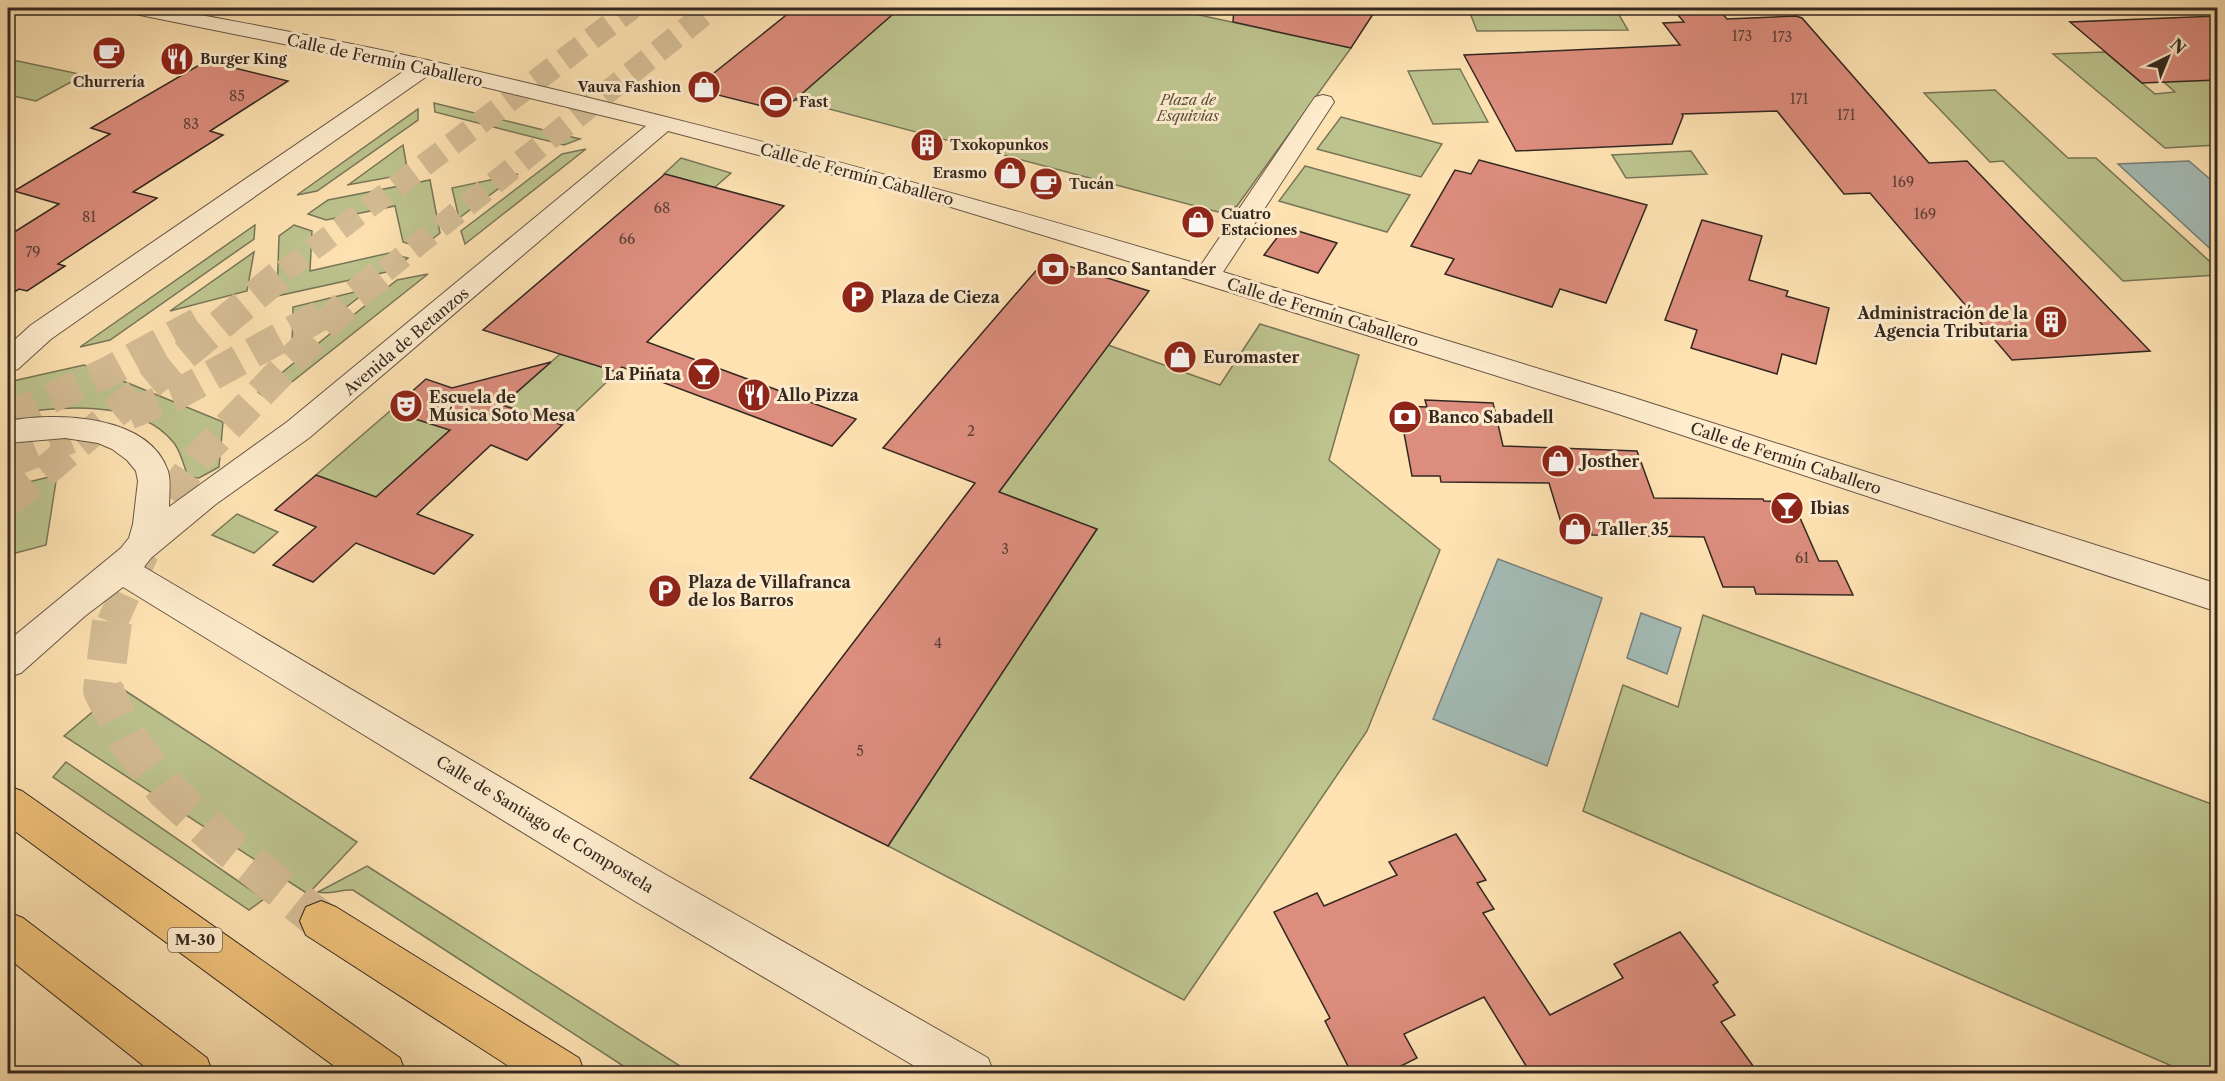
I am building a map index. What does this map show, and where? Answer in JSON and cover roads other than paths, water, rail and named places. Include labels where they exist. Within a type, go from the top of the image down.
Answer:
[{"type":"highway","name":"M-30","points":[[8,804],[384,1074]]},
{"type":"highway","points":[[321,921],[563,1074]]},
{"type":"highway","points":[[8,932],[191,1074]]},
{"type":"street","name":"Calle de Fermín Caballero","points":[[135,8],[426,66],[844,169],[1208,276],[1620,404],[2217,598]]},
{"type":"street","points":[[8,362],[41,332],[426,66]]},
{"type":"street","points":[[1208,276],[1323,102]]},
{"type":"street","name":"Avenida de Betanzos","points":[[8,662],[205,496],[298,430],[664,123]]},
{"type":"street","points":[[8,432],[20,429],[77,428],[121,440],[137,449],[152,468],[153,516],[130,559]]},
{"type":"street","name":"Calle de Santiago de Compostela","points":[[130,559],[354,708],[647,886],[972,1074]]},
{"type":"water","points":[[2189,161],[2217,185],[2217,255],[2118,164]]},
{"type":"water","points":[[1498,559],[1602,598],[1547,766],[1433,719]]},
{"type":"water","points":[[1641,613],[1681,628],[1667,674],[1627,658]]},
{"type":"tunnel","points":[[284,271],[632,8]]},
{"type":"tunnel","points":[[385,271],[712,8]]},
{"type":"tunnel","points":[[8,502],[286,270]]},
{"type":"tunnel","points":[[112,623],[165,505],[197,459],[354,296],[387,270]]},
{"type":"tunnel","points":[[129,414],[174,396],[320,316]]},
{"type":"tunnel","points":[[8,417],[104,374],[198,323]]},
{"type":"tunnel","points":[[8,463],[70,438]]},
{"type":"tunnel","points":[[112,622],[103,690],[128,740],[165,789],[219,839],[321,921]]},
{"type":"place","name":"Churrería","points":[[109,53]]},
{"type":"place","name":"Burger King","points":[[177,59]]},
{"type":"place","name":"Vauva Fashion","points":[[704,87]]},
{"type":"place","name":"Fast","points":[[776,102]]},
{"type":"place","name":"Txokopunkos","points":[[927,145]]},
{"type":"place","name":"Erasmo","points":[[1010,173]]},
{"type":"place","name":"Tucán","points":[[1046,184]]},
{"type":"place","name":"Cuatro Estaciones","points":[[1198,222]]},
{"type":"place","name":"Banco Santander","points":[[1053,269]]},
{"type":"place","name":"Plaza de Cieza","points":[[858,297]]},
{"type":"place","name":"Administración de la Agencia Tributaria","points":[[2051,322]]},
{"type":"place","name":"Euromaster","points":[[1180,357]]},
{"type":"place","name":"La Piñata","points":[[704,374]]},
{"type":"place","name":"Allo Pizza","points":[[754,395]]},
{"type":"place","name":"Escuela de Música Soto Mesa","points":[[406,406]]},
{"type":"place","name":"Banco Sabadell","points":[[1405,417]]},
{"type":"place","name":"Josther","points":[[1558,461]]},
{"type":"place","name":"Ibias","points":[[1787,508]]},
{"type":"place","name":"Taller 35","points":[[1575,529]]},
{"type":"place","name":"Plaza de Villafranca de los Barros","points":[[665,591]]},
{"type":"park label","name":"Plaza de Esquivias","points":[[1188,108]]}]
